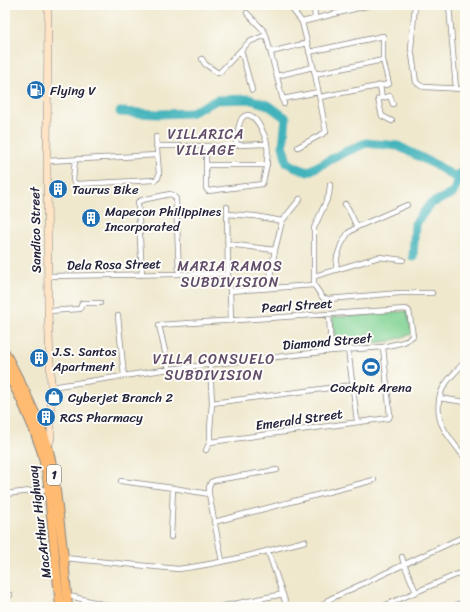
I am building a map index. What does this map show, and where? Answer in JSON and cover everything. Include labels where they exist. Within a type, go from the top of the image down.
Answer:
[{"type":"highway","name":"MacArthur Highway","points":[[5,352],[40,424],[45,448],[54,474],[64,558],[63,596],[60,607]]},
{"type":"highway","name":"MacArthur Highway","points":[[5,369],[45,448],[48,489],[63,596],[68,607]]},
{"type":"main road","name":"Sandico Street","points":[[45,448],[51,438],[46,161],[48,5]]},
{"type":"street","points":[[289,5],[302,22],[315,74],[326,132],[298,147]]},
{"type":"street","points":[[314,5],[315,19]]},
{"type":"street","points":[[302,22],[355,7],[370,5]]},
{"type":"street","points":[[414,5],[411,56],[416,82],[424,87],[465,89]]},
{"type":"street","points":[[449,5],[456,89]]},
{"type":"street","points":[[247,13],[264,30],[284,101],[319,94],[388,84],[383,60],[383,36],[309,52]]},
{"type":"street","points":[[202,60],[205,64],[218,73],[249,42],[266,35]]},
{"type":"street","points":[[271,52],[307,43]]},
{"type":"street","points":[[241,50],[252,90]]},
{"type":"street","points":[[315,74],[383,60]]},
{"type":"street","points":[[277,76],[313,67]]},
{"type":"street","points":[[380,85],[382,98]]},
{"type":"street","points":[[392,121],[382,116],[378,99],[390,96],[393,104]]},
{"type":"street","points":[[206,146],[206,188],[208,191],[210,192],[262,184],[267,165],[267,144],[259,124],[252,117],[244,116],[242,118],[236,145]]},
{"type":"street","points":[[75,160],[73,180],[77,184],[155,180],[158,178],[159,174],[156,137]]},
{"type":"street","points":[[156,146],[267,144]]},
{"type":"street","points":[[46,161],[157,155]]},
{"type":"street","points":[[206,166],[267,165]]},
{"type":"street","points":[[330,185],[329,195],[314,228],[314,285],[323,298],[328,299],[400,293],[432,293]]},
{"type":"street","points":[[142,275],[138,202],[170,194],[173,194],[176,198],[180,274]]},
{"type":"street","points":[[271,288],[270,277],[282,221],[300,198]]},
{"type":"street","points":[[345,204],[357,227]]},
{"type":"street","points":[[336,269],[337,257],[341,245],[348,233],[357,227],[407,205]]},
{"type":"street","points":[[227,207],[228,274],[231,321]]},
{"type":"street","points":[[227,214],[255,216],[282,221]]},
{"type":"street","points":[[228,244],[275,250]]},
{"type":"street","points":[[315,276],[379,258],[403,260]]},
{"type":"street","name":"Dela Rosa Street","points":[[48,276],[228,274]]},
{"type":"street","points":[[230,291],[314,285]]},
{"type":"street","points":[[48,310],[79,310],[81,308],[81,304],[83,303],[100,303]]},
{"type":"street","name":"Pearl Street","points":[[169,369],[159,325],[408,309],[413,336]]},
{"type":"street","points":[[329,314],[331,350]]},
{"type":"street","points":[[118,316],[124,376]]},
{"type":"street","name":"Diamond Street","points":[[51,387],[169,369],[331,350],[348,350],[383,346],[404,342],[413,336]]},
{"type":"street","name":"Emerald Street","points":[[210,442],[387,418],[390,416],[383,346]]},
{"type":"street","points":[[348,350],[357,421]]},
{"type":"street","points":[[465,361],[450,378],[439,398],[439,411],[442,426],[465,458]]},
{"type":"street","points":[[206,450],[210,442],[212,404],[210,364]]},
{"type":"street","points":[[212,404],[353,385]]},
{"type":"street","points":[[439,398],[465,402]]},
{"type":"street","points":[[222,561],[209,494],[211,482],[277,470]]},
{"type":"street","points":[[214,522],[374,480]]},
{"type":"street","points":[[121,481],[209,494]]},
{"type":"street","points":[[171,537],[173,488]]},
{"type":"street","points":[[5,494],[48,489]]},
{"type":"street","points":[[319,607],[323,606],[328,600],[465,536]]},
{"type":"street","points":[[64,558],[178,569],[268,551],[305,541]]},
{"type":"street","points":[[268,551],[287,607]]},
{"type":"street","points":[[402,557],[416,592]]},
{"type":"street","points":[[381,607],[465,571]]},
{"type":"street","points":[[219,607],[283,594]]},
{"type":"street","points":[[63,596],[113,607]]},
{"type":"street","points":[[328,600],[330,607]]},
{"type":"street","points":[[456,607],[456,605],[465,601]]},
{"type":"green space","points":[[407,311],[412,334],[390,341],[336,347],[332,317]]},
{"type":"waterway","points":[[120,112],[158,114],[190,113],[217,100],[249,99],[268,105],[286,118],[283,146],[287,163],[307,172],[366,143],[398,146],[438,166],[453,176],[465,172]]},
{"type":"waterway","points":[[413,257],[415,224],[430,204],[453,193],[461,173]]},
{"type":"place","name":"Flying V","points":[[36,90]]},
{"type":"place","name":"Taurus Bike","points":[[58,189]]},
{"type":"place","name":"Mapecon Philippines Incorporated","points":[[91,218]]},
{"type":"place","name":"J.S. Santos Apartment","points":[[39,358]]},
{"type":"place","name":"Cockpit Arena","points":[[371,367]]},
{"type":"place","name":"Cyberjet Branch 2","points":[[54,397]]},
{"type":"place","name":"RCS Pharmacy","points":[[46,417]]},
{"type":"district","name":"VILLARICA VILLAGE","points":[[206,142]]},
{"type":"district","name":"MARIA RAMOS SUBDIVISION","points":[[230,274]]},
{"type":"district","name":"VILLA CONSUELO SUBDIVISION","points":[[214,368]]}]
